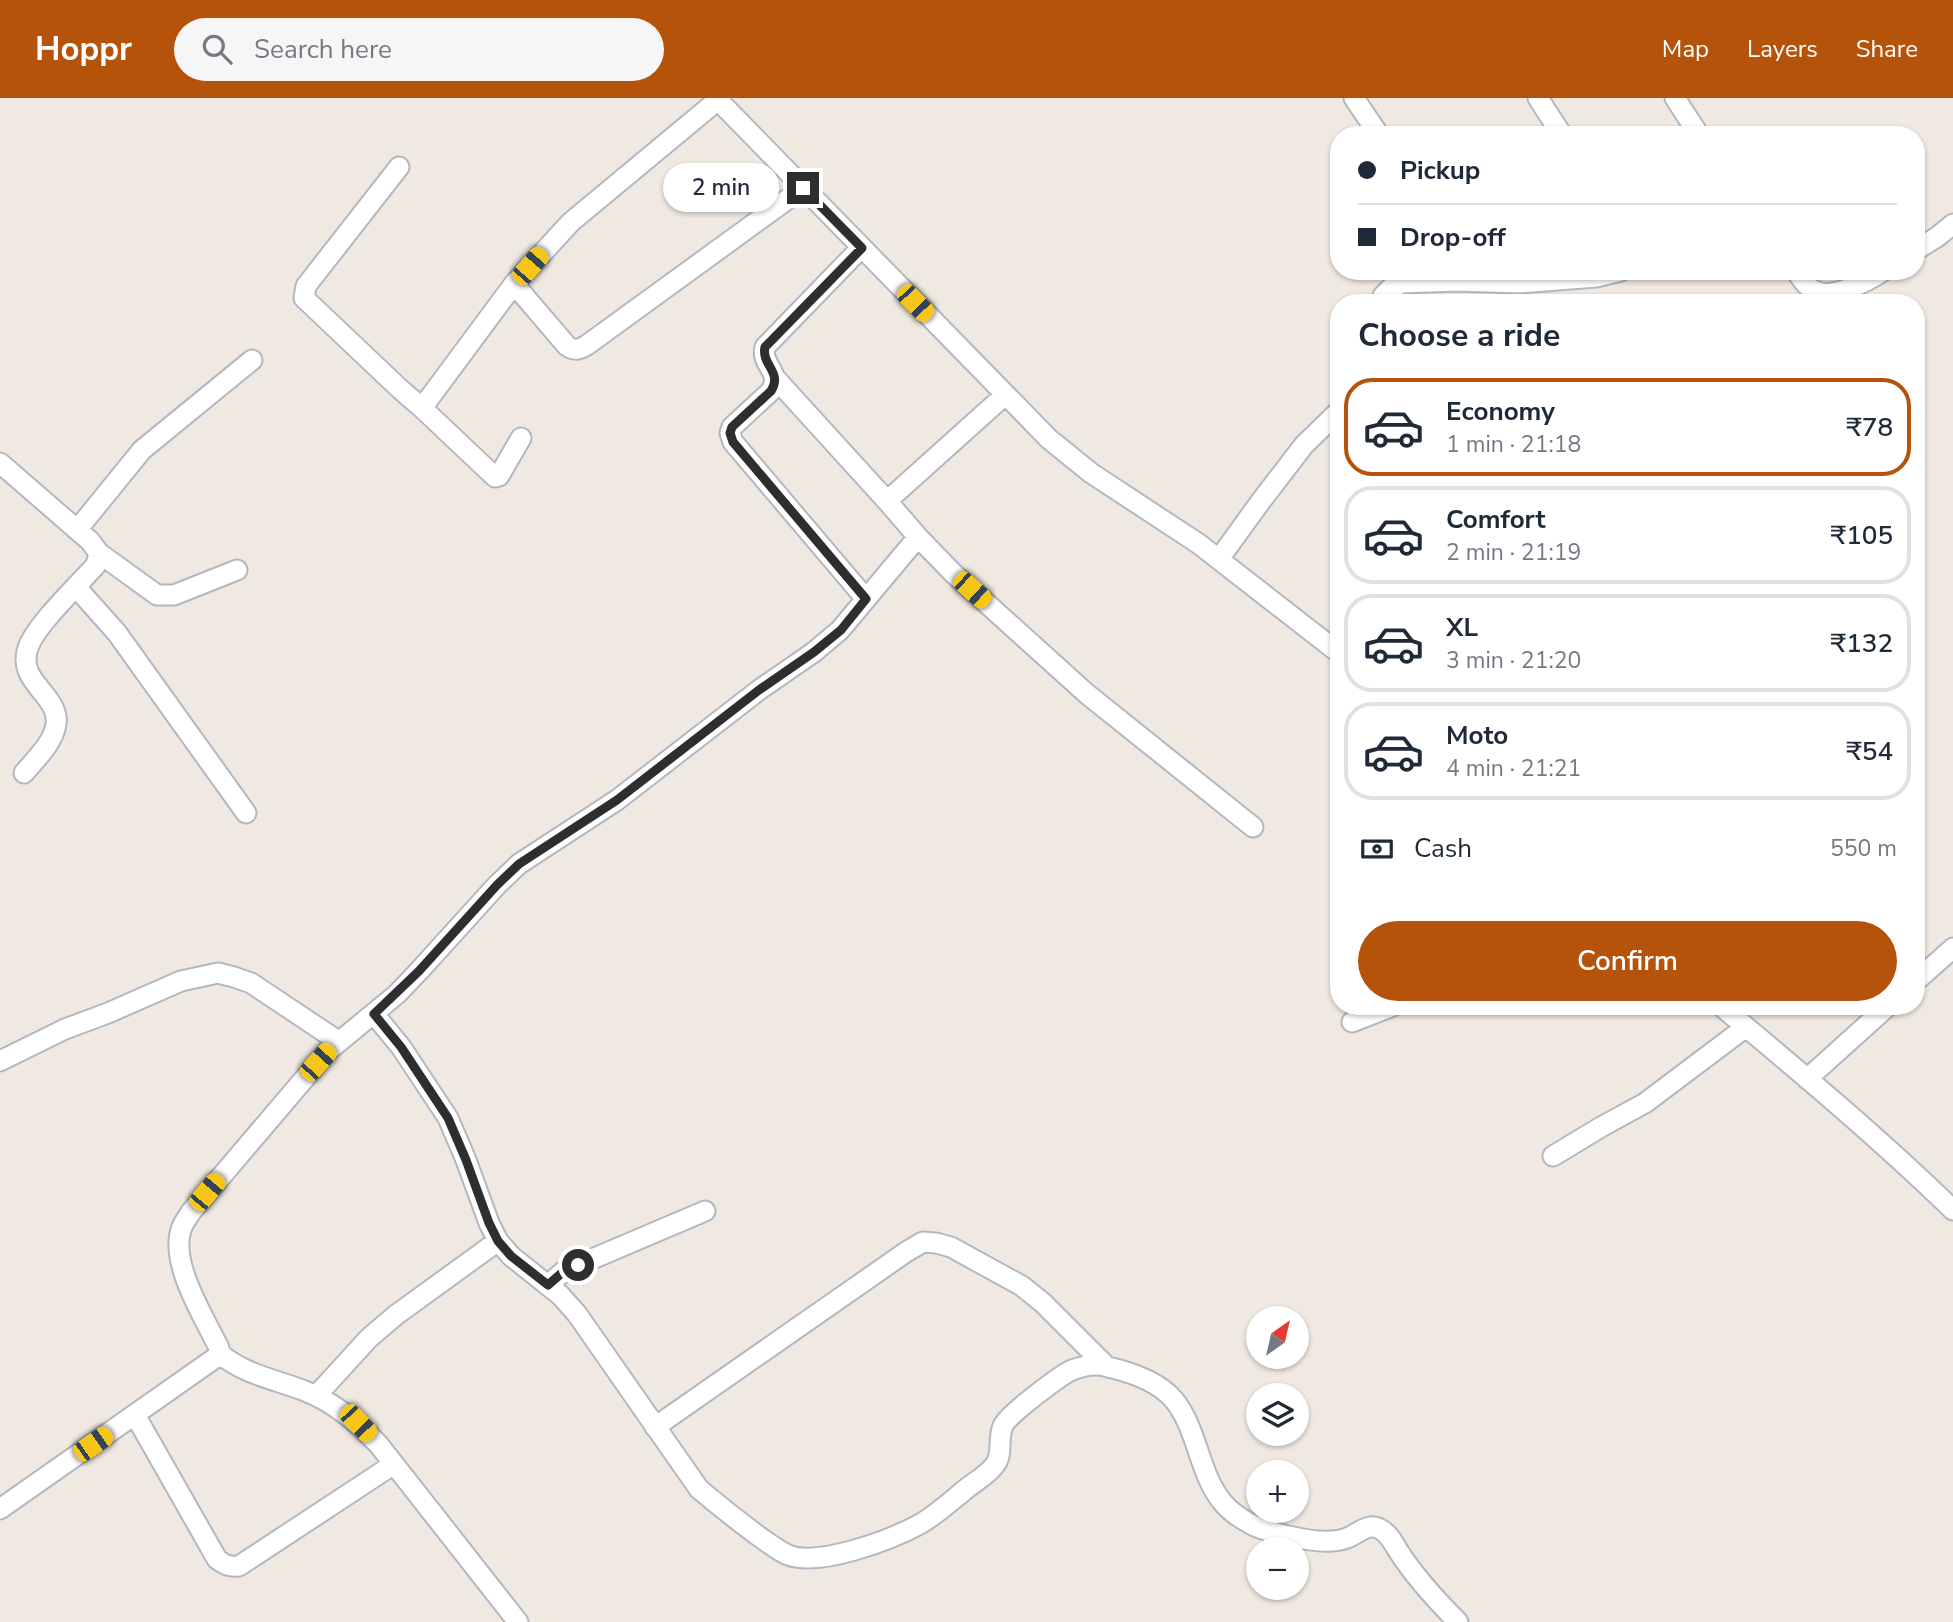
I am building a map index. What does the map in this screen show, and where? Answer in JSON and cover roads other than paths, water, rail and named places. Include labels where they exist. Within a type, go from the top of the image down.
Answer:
[{"type":"street","points":[[1354,98],[1373,126]]},
{"type":"street","points":[[1538,98],[1556,126]]},
{"type":"street","points":[[1675,98],[1693,126]]},
{"type":"street","points":[[422,408],[513,284],[571,222],[717,99],[1049,439],[1091,473],[1199,544],[1330,646]]},
{"type":"street","points":[[399,167],[306,286],[304,298],[495,477],[499,476],[521,438]]},
{"type":"street","points":[[513,284],[567,345],[577,350],[803,188]]},
{"type":"street","points":[[1925,244],[1953,224]]},
{"type":"street","points":[[862,248],[765,347],[764,356],[776,379],[953,573],[1087,694],[1253,827]]},
{"type":"street","points":[[1385,294],[1402,283],[1424,280]]},
{"type":"street","points":[[1491,280],[1519,283],[1558,280]]},
{"type":"street","points":[[1803,280],[1818,293],[1832,293],[1870,280]]},
{"type":"street","points":[[77,530],[142,450],[252,360]]},
{"type":"street","points":[[776,379],[771,391],[732,427],[731,437],[866,599]]},
{"type":"street","points":[[887,501],[1005,396]]},
{"type":"street","points":[[1219,559],[1304,445],[1330,420]]},
{"type":"street","points":[[0,463],[96,547],[99,553],[158,595],[174,595],[237,570]]},
{"type":"street","points":[[219,1354],[219,1348],[185,1276],[180,1259],[178,1241],[182,1226],[299,1084],[338,1041],[374,1014],[419,971],[519,864],[617,800],[841,630],[918,537]]},
{"type":"street","points":[[24,773],[52,736],[57,724],[51,704],[30,677],[25,664],[27,650],[40,628],[96,565],[99,553]]},
{"type":"street","points":[[76,587],[117,633],[246,813]]},
{"type":"street","points":[[1925,973],[1953,948]]},
{"type":"street","points":[[0,1061],[65,1029],[181,981],[218,973],[251,983],[338,1041]]},
{"type":"street","points":[[374,1014],[401,1047],[448,1118],[498,1241],[511,1256],[560,1295],[577,1314],[699,1489],[778,1550],[791,1556],[808,1558],[834,1555],[870,1545],[922,1523],[988,1473],[997,1463],[1000,1451],[999,1436],[1004,1422],[1015,1412],[1070,1371],[1088,1366],[1106,1366],[1157,1386],[1172,1398],[1184,1414],[1214,1490],[1235,1514],[1255,1527],[1328,1542],[1346,1538],[1367,1527],[1380,1528],[1412,1572],[1455,1620]]},
{"type":"street","points":[[1352,1022],[1370,1015]]},
{"type":"street","points":[[1732,1015],[1953,1210]]},
{"type":"street","points":[[1807,1079],[1878,1015]]},
{"type":"street","points":[[1553,1156],[1645,1103],[1746,1027]]},
{"type":"street","points":[[548,1285],[571,1268],[705,1211]]},
{"type":"street","points":[[316,1396],[369,1338],[429,1290],[498,1241]]},
{"type":"street","points":[[655,1427],[923,1242],[951,1247],[1022,1286],[1043,1303],[1106,1366]]},
{"type":"street","points":[[219,1354],[247,1372],[316,1396],[339,1408],[358,1423],[379,1445],[518,1622]]},
{"type":"street","points":[[0,1508],[219,1354]]},
{"type":"street","points":[[135,1415],[217,1559],[230,1567],[239,1566],[394,1464]]}]
